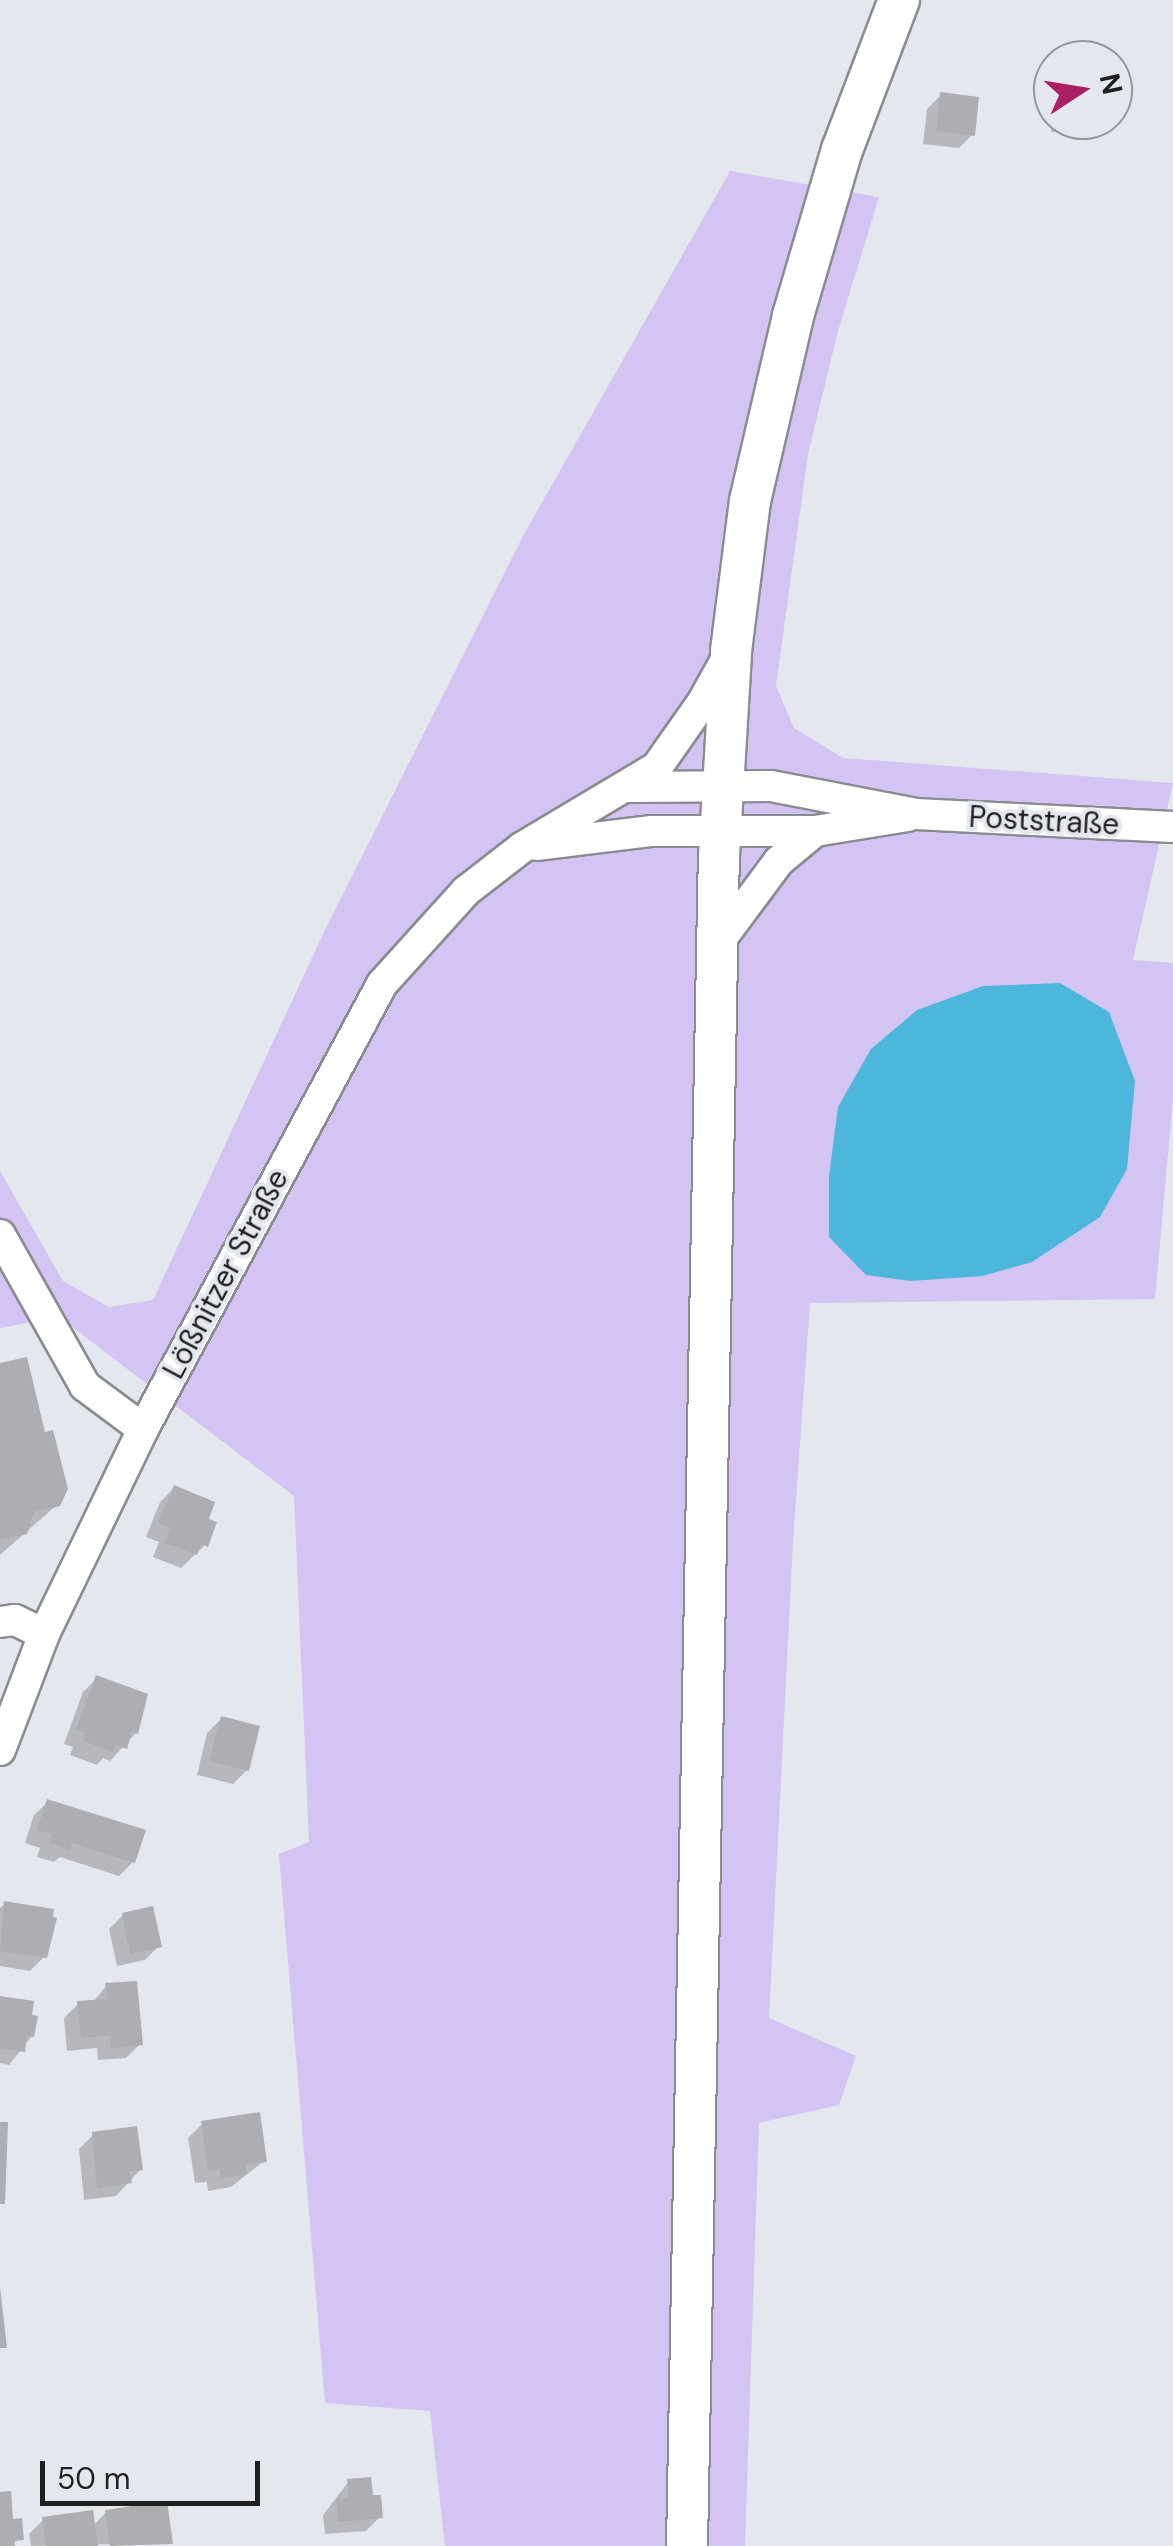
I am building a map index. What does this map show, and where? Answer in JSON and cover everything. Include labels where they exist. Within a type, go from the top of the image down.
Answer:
[{"type":"main road","points":[[687,2546],[720,828],[731,651],[750,501],[793,316],[842,150],[899,0]]},
{"type":"street","name":"Lößnitzer Straße","points":[[0,1750],[44,1634],[143,1429],[382,984],[466,891],[523,847],[630,787],[657,767],[676,743],[731,651]]},
{"type":"street","name":"Lößnitzer Straße","points":[[630,787],[722,783]]},
{"type":"street","name":"Poststraße","points":[[722,783],[817,793],[916,814],[1173,827]]},
{"type":"street","name":"Poststraße","points":[[720,828],[815,831],[916,814]]},
{"type":"street","points":[[523,847],[720,828]]},
{"type":"street","points":[[718,943],[779,861],[815,831]]},
{"type":"street","points":[[0,1235],[85,1386],[143,1429]]},
{"type":"street","points":[[0,1622],[15,1620],[44,1634]]},
{"type":"shaded area","points":[[730,171],[879,197],[838,331],[808,454],[776,686],[794,728],[843,758],[1173,783],[1133,960],[1173,963],[1173,1098],[1155,1299],[810,1303],[793,1542],[769,2018],[856,2056],[839,2105],[759,2123],[745,2546],[445,2546],[430,2411],[325,2403],[279,1854],[309,1842],[294,1496],[59,1317],[0,1328],[0,1171],[63,1281],[109,1307],[153,1300],[324,932],[523,536]]},
{"type":"water","points":[[1060,983],[1109,1012],[1135,1081],[1127,1169],[1100,1217],[1032,1262],[982,1276],[911,1281],[866,1275],[829,1237],[829,1176],[838,1107],[871,1049],[917,1010],[983,986]]},
{"type":"building","points":[[940,92],[979,97],[975,136],[936,131]]},
{"type":"building","points":[[27,1357],[45,1432],[53,1430],[68,1489],[60,1506],[34,1512],[27,1534],[0,1540],[0,1363]]},
{"type":"building","points":[[174,1485],[215,1502],[209,1519],[217,1522],[208,1547],[201,1544],[197,1555],[165,1543],[171,1528],[158,1523]]},
{"type":"building","points":[[96,1675],[148,1694],[138,1734],[132,1732],[127,1749],[116,1745],[113,1752],[83,1741],[85,1733],[76,1730]]},
{"type":"building","points":[[221,1716],[260,1726],[249,1771],[209,1761]]},
{"type":"building","points":[[47,1799],[146,1830],[135,1863],[72,1843],[70,1850],[49,1843],[52,1834],[37,1830]]},
{"type":"building","points":[[4,1901],[54,1909],[53,1917],[57,1918],[47,1958],[0,1951]]},
{"type":"building","points":[[153,1906],[162,1947],[130,1954],[122,1913]]},
{"type":"building","points":[[137,1981],[143,2045],[111,2048],[110,2035],[81,2038],[77,2001],[107,1999],[105,1983]]},
{"type":"building","points":[[0,1996],[34,2001],[32,2015],[38,2016],[34,2037],[27,2036],[25,2052],[0,2048]]},
{"type":"building","points":[[260,2112],[267,2162],[246,2165],[247,2174],[221,2178],[220,2169],[208,2171],[201,2121]]},
{"type":"building","points":[[0,2122],[8,2122],[5,2204],[0,2204]]},
{"type":"building","points":[[137,2126],[143,2170],[130,2172],[132,2183],[97,2188],[92,2132]]},
{"type":"building","points":[[0,2287],[7,2348],[0,2348]]},
{"type":"building","points":[[371,2477],[373,2495],[381,2495],[383,2518],[338,2522],[336,2499],[349,2498],[347,2479]]},
{"type":"building","points":[[11,2491],[13,2519],[22,2518],[24,2540],[15,2541],[15,2546],[0,2546],[0,2492]]},
{"type":"building","points":[[167,2501],[173,2544],[110,2546],[105,2510]]},
{"type":"building","points":[[93,2510],[98,2546],[46,2546],[42,2517]]}]
